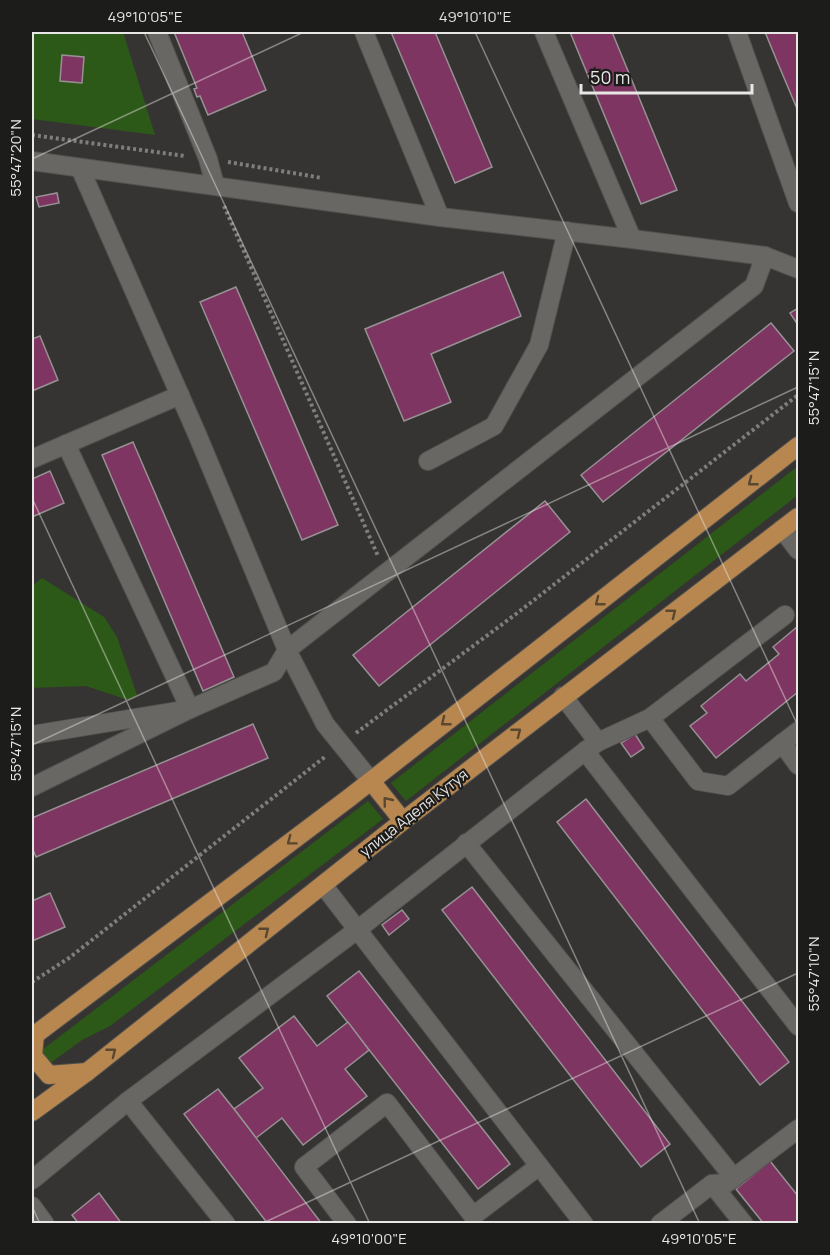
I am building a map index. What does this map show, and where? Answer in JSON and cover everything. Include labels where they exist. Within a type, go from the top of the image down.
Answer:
[{"type":"main road","points":[[87,1072],[49,1075],[33,1056],[33,1035],[371,781],[798,446]]},
{"type":"main road","name":"улица Аделя Кутуя","points":[[32,1112],[87,1072],[563,696],[798,517]]},
{"type":"main road","points":[[371,781],[403,821]]},
{"type":"street","points":[[157,32],[208,159],[215,185]]},
{"type":"street","points":[[364,32],[440,217]]},
{"type":"street","points":[[544,32],[632,239]]},
{"type":"street","points":[[737,32],[798,203]]},
{"type":"street","points":[[32,161],[440,217],[765,256],[798,269]]},
{"type":"street","points":[[80,168],[180,395],[287,650],[325,724],[371,781]]},
{"type":"street","points":[[428,461],[494,426],[539,345],[567,231]]},
{"type":"street","points":[[32,787],[190,709],[274,672],[287,650],[754,286],[765,256]]},
{"type":"street","points":[[32,459],[180,395]]},
{"type":"street","points":[[66,444],[190,709]]},
{"type":"street","points":[[782,529],[798,550]]},
{"type":"street","points":[[32,1180],[128,1101],[357,930],[591,746],[650,718],[785,615]]},
{"type":"street","points":[[563,696],[591,746],[798,1026]]},
{"type":"street","points":[[32,735],[190,709]]},
{"type":"street","points":[[650,718],[698,781],[728,786],[798,731]]},
{"type":"street","points":[[782,743],[798,765]]},
{"type":"street","points":[[466,843],[734,1178]]},
{"type":"street","points":[[323,885],[584,1224]]},
{"type":"street","points":[[128,1101],[226,1224]]},
{"type":"street","points":[[347,1224],[304,1167],[387,1103],[473,1216],[539,1166]]},
{"type":"street","points":[[660,1224],[712,1184],[727,1183],[798,1129]]},
{"type":"street","points":[[712,1184],[744,1224]]},
{"type":"street","points":[[32,1206],[45,1224]]},
{"type":"path","points":[[215,185],[386,573]]},
{"type":"path","points":[[32,981],[69,958],[341,744],[535,599],[798,395]]},
{"type":"green space","points":[[32,32],[123,32],[155,135],[32,119]]},
{"type":"green space","points":[[798,466],[798,495],[406,801],[391,783]]},
{"type":"green space","points":[[42,578],[104,617],[117,637],[137,695],[128,700],[86,686],[32,688],[32,586]]},
{"type":"green space","points":[[368,801],[383,819],[110,1026],[82,1040],[52,1062],[47,1061],[43,1056],[42,1050]]},
{"type":"building","points":[[174,32],[242,32],[266,90],[208,115],[200,96],[197,97],[194,89],[197,88]]},
{"type":"building","points":[[391,32],[435,32],[492,167],[455,183]]},
{"type":"building","points":[[570,32],[612,32],[677,190],[641,204]]},
{"type":"building","points":[[765,32],[798,32],[798,111],[779,66]]},
{"type":"building","points":[[62,55],[84,57],[82,83],[60,81]]},
{"type":"building","points":[[57,193],[59,203],[39,207],[36,197]]},
{"type":"building","points":[[503,272],[521,316],[431,354],[451,402],[404,421],[365,329]]},
{"type":"building","points":[[236,287],[338,525],[302,540],[200,302]]},
{"type":"building","points":[[798,308],[798,325],[790,313]]},
{"type":"building","points":[[771,323],[794,351],[603,502],[581,475]]},
{"type":"building","points":[[40,336],[58,380],[32,391],[32,339]]},
{"type":"building","points":[[133,442],[234,677],[203,691],[102,455]]},
{"type":"building","points":[[50,471],[64,503],[32,517],[32,479]]},
{"type":"building","points":[[545,501],[570,532],[379,686],[353,655]]},
{"type":"building","points":[[798,626],[798,692],[716,758],[690,726],[707,713],[701,706],[740,674],[746,681],[779,654],[773,647]]},
{"type":"building","points":[[253,724],[268,758],[36,857],[32,847],[32,818]]},
{"type":"building","points":[[635,734],[644,748],[631,757],[621,743]]},
{"type":"building","points":[[586,799],[789,1062],[760,1085],[557,822]]},
{"type":"building","points":[[472,887],[670,1144],[641,1167],[442,910]]},
{"type":"building","points":[[50,893],[65,927],[32,941],[32,901]]},
{"type":"building","points":[[402,910],[409,919],[389,935],[382,925]]},
{"type":"building","points":[[359,971],[510,1164],[478,1189],[327,996]]},
{"type":"building","points":[[294,1016],[317,1046],[348,1022],[369,1050],[345,1069],[367,1096],[303,1145],[282,1118],[256,1138],[234,1109],[263,1088],[239,1058]]},
{"type":"building","points":[[218,1089],[322,1224],[268,1224],[184,1114]]},
{"type":"building","points":[[770,1161],[798,1196],[798,1224],[764,1224],[736,1189]]},
{"type":"building","points":[[99,1193],[122,1224],[79,1224],[72,1215]]}]
